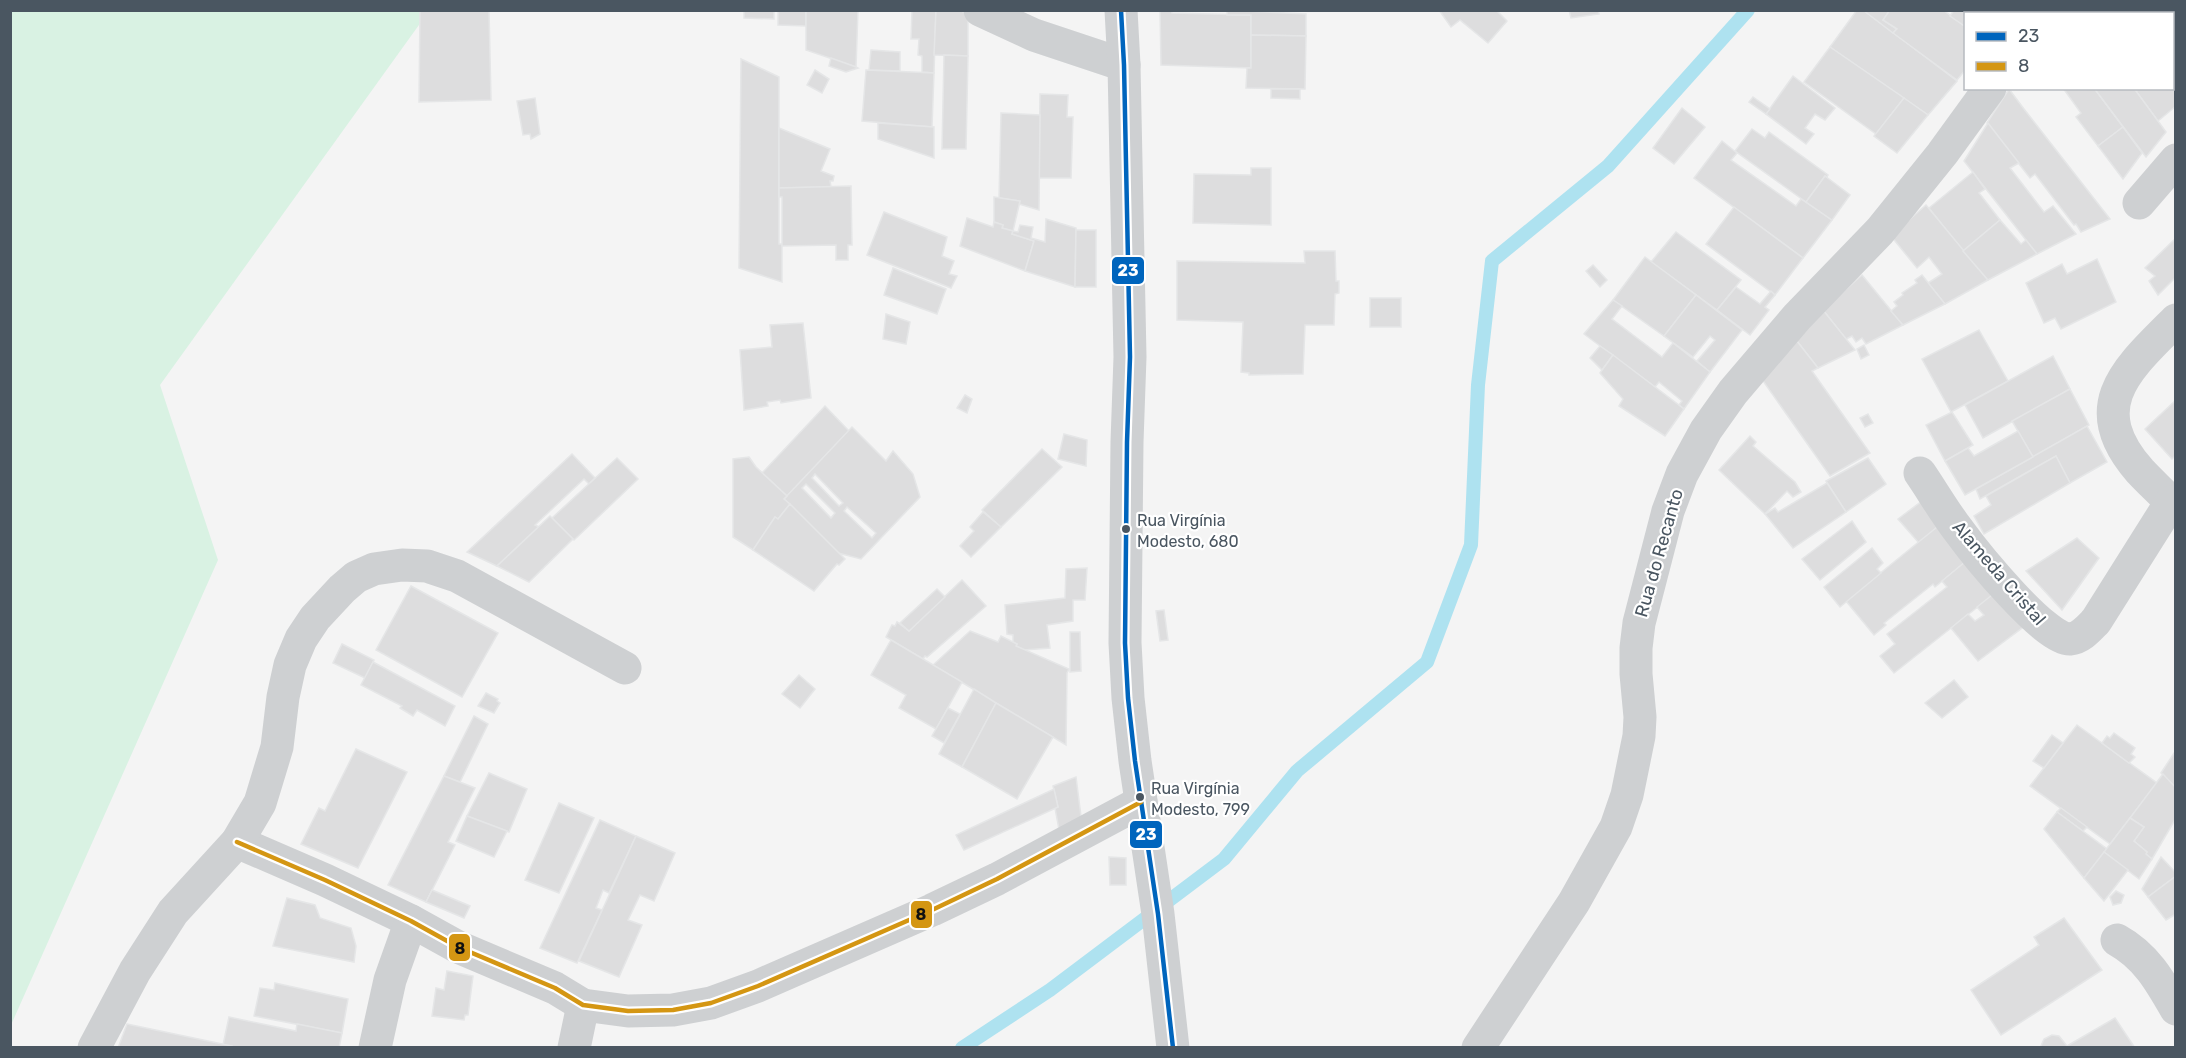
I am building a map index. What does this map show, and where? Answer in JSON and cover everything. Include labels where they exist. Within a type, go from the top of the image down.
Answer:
[{"type":"street","points":[[980,10],[1034,35],[1124,65]]},
{"type":"street","points":[[1121,10],[1130,357],[1126,442],[1125,643],[1128,698],[1158,914],[1173,1047]]},
{"type":"street","name":"Rua do Recanto","points":[[1478,1047],[1574,902],[1616,827],[1627,795],[1640,736],[1636,674],[1636,648],[1640,623],[1665,522],[1682,474],[1706,430],[1733,392],[1797,317],[1880,231],[1942,154],[1989,90]]},
{"type":"street","points":[[2139,203],[2175,160]]},
{"type":"street","points":[[2173,505],[2140,470],[2125,450],[2115,434],[2113,412],[2116,391],[2127,373],[2149,346],[2175,320]]},
{"type":"street","name":"Alameda Cristal","points":[[1920,473],[1958,530],[1981,559],[2038,621],[2055,635],[2070,639],[2082,635],[2096,621],[2173,505]]},
{"type":"street","points":[[94,1047],[135,971],[173,912],[237,842],[260,803],[277,747],[283,697],[290,665],[301,639],[315,618],[356,577],[374,569],[402,566],[427,566],[457,576],[626,668]]},
{"type":"street","points":[[237,842],[325,880],[411,921],[458,947],[555,988],[583,1005],[628,1011],[673,1010],[711,1003],[748,990],[997,879],[1141,802]]},
{"type":"street","points":[[375,1047],[390,980],[411,921]]},
{"type":"street","points":[[2117,940],[2133,949],[2146,962],[2175,1010]]},
{"type":"street","points":[[574,1047],[583,1005]]},
{"type":"green space","points":[[11,11],[429,11],[160,385],[218,560],[11,1025]]},
{"type":"building","points":[[420,10],[489,10],[491,100],[419,102]]},
{"type":"building","points":[[744,10],[774,10],[774,19],[744,18]]},
{"type":"building","points":[[778,10],[806,10],[806,26],[778,25]]},
{"type":"building","points":[[806,10],[858,10],[856,67],[806,50]]},
{"type":"building","points":[[912,10],[936,10],[934,73],[922,72],[922,56],[918,55],[919,39],[911,39]]},
{"type":"building","points":[[936,10],[960,10],[968,15],[968,56],[934,55]]},
{"type":"building","points":[[1160,10],[1171,10],[1172,13],[1251,15],[1251,68],[1161,65]]},
{"type":"building","points":[[1227,10],[1306,14],[1306,36],[1251,35],[1251,15],[1227,15]]},
{"type":"building","points":[[1439,10],[1496,10],[1507,21],[1488,43],[1460,20],[1451,27]]},
{"type":"building","points":[[1569,10],[1598,10],[1599,14],[1571,18]]},
{"type":"building","points":[[1857,10],[1863,10],[1957,81],[1928,115],[1830,47]]},
{"type":"building","points":[[1863,10],[1890,10],[1883,20],[1897,29],[1893,33]]},
{"type":"building","points":[[1890,10],[1943,10],[1964,26],[1964,71],[1957,80],[1893,33],[1897,29],[1883,20]]},
{"type":"building","points":[[1954,10],[2001,10],[2000,12],[1964,12],[1964,26],[1950,16]]},
{"type":"building","points":[[2155,10],[2176,10],[2176,36],[2174,34],[2174,12],[2156,12]]},
{"type":"building","points":[[1251,35],[1306,36],[1305,89],[1246,88],[1247,68],[1251,68]]},
{"type":"building","points":[[1830,47],[1904,98],[1876,134],[1804,82]]},
{"type":"building","points":[[871,50],[900,52],[900,71],[869,70]]},
{"type":"building","points":[[944,55],[968,56],[966,149],[942,149]]},
{"type":"building","points":[[831,58],[858,68],[846,72],[829,66]]},
{"type":"building","points":[[741,59],[779,77],[779,244],[782,244],[782,282],[739,268]]},
{"type":"building","points":[[815,70],[829,79],[822,93],[807,85]]},
{"type":"building","points":[[866,70],[934,73],[932,127],[862,121]]},
{"type":"building","points":[[1793,76],[1835,108],[1825,120],[1815,114],[1805,128],[1814,134],[1806,144],[1766,114]]},
{"type":"building","points":[[2174,85],[2176,87],[2176,106],[2158,121],[2136,91],[2174,90]]},
{"type":"building","points":[[1271,89],[1300,89],[1300,99],[1271,98]]},
{"type":"building","points":[[2010,90],[2110,219],[2081,232],[2035,174],[2030,178],[1987,123]]},
{"type":"building","points":[[2064,90],[2095,90],[2123,127],[2098,146],[2076,117],[2081,113]]},
{"type":"building","points":[[2096,90],[2135,90],[2166,132],[2146,157]]},
{"type":"building","points":[[1040,94],[1068,95],[1067,117],[1073,117],[1071,178],[1039,178]]},
{"type":"building","points":[[1753,97],[1770,109],[1766,114],[1749,102]]},
{"type":"building","points":[[535,98],[540,134],[531,139],[530,134],[523,135],[517,101]]},
{"type":"building","points":[[1904,98],[1928,115],[1897,153],[1874,136]]},
{"type":"building","points":[[1682,108],[1705,127],[1674,164],[1653,148]]},
{"type":"building","points":[[1001,113],[1040,115],[1039,210],[1019,204],[1020,201],[999,198]]},
{"type":"building","points":[[878,123],[934,127],[934,158],[878,139]]},
{"type":"building","points":[[1988,123],[2019,163],[2010,168],[2044,212],[2053,206],[2076,234],[2037,254],[1964,161]]},
{"type":"building","points":[[2123,127],[2142,153],[2123,179],[2098,146]]},
{"type":"building","points":[[779,128],[830,149],[821,171],[834,176],[833,181],[830,181],[831,187],[779,188]]},
{"type":"building","points":[[1752,129],[1765,138],[1769,132],[1828,175],[1806,202],[1735,151]]},
{"type":"building","points":[[1722,141],[1737,153],[1731,160],[1796,206],[1801,199],[1832,220],[1803,258],[1694,178]]},
{"type":"building","points":[[1251,168],[1271,168],[1271,225],[1193,223],[1194,174],[1251,175]]},
{"type":"building","points":[[1973,172],[1985,189],[1979,193],[2000,220],[1963,251],[1929,208]]},
{"type":"building","points":[[1825,176],[1850,195],[1832,220],[1806,202]]},
{"type":"building","points":[[851,186],[852,245],[848,245],[848,260],[836,260],[836,245],[782,246],[782,197],[779,197],[779,188]]},
{"type":"building","points":[[994,197],[1020,201],[1013,231],[1002,228],[1003,225],[994,222]]},
{"type":"building","points":[[1926,205],[1988,280],[1945,304],[1928,283],[1942,274],[1929,257],[1917,268],[1891,236]]},
{"type":"building","points":[[1734,207],[1803,258],[1775,295],[1706,244]]},
{"type":"building","points":[[884,212],[947,237],[942,256],[954,261],[949,274],[957,276],[951,288],[867,255]]},
{"type":"building","points":[[967,218],[993,227],[994,222],[1003,225],[1002,228],[1013,231],[1012,234],[1034,241],[1025,271],[960,246]]},
{"type":"building","points":[[1046,219],[1076,228],[1075,287],[1025,271],[1034,241],[1012,234],[1013,231],[1018,232],[1020,225],[1033,227],[1031,238],[1045,242]]},
{"type":"building","points":[[2000,220],[2021,244],[2026,240],[2037,254],[1988,280],[1963,251]]},
{"type":"building","points":[[1076,230],[1096,230],[1096,287],[1075,287]]},
{"type":"building","points":[[1676,232],[1741,280],[1717,310],[1651,262]]},
{"type":"building","points":[[2176,238],[2176,277],[2158,295],[2149,281],[2155,276],[2145,268]]},
{"type":"building","points":[[1304,251],[1335,251],[1336,281],[1339,281],[1339,293],[1335,294],[1334,325],[1305,325],[1303,374],[1249,375],[1249,373],[1241,372],[1243,322],[1177,320],[1177,261],[1305,263]]},
{"type":"building","points":[[1645,257],[1696,295],[1664,336],[1613,300]]},
{"type":"building","points":[[2097,259],[2116,302],[2061,329],[2055,318],[2044,323],[2026,283],[2062,264],[2067,274]]},
{"type":"building","points":[[1593,265],[1607,280],[1600,287],[1586,271]]},
{"type":"building","points":[[893,268],[946,289],[937,314],[884,295]]},
{"type":"building","points":[[1862,275],[1903,325],[1866,344],[1862,338],[1856,342],[1852,336],[1846,339],[1823,310]]},
{"type":"building","points":[[1922,275],[1945,304],[1903,325],[1891,311],[1897,306],[1894,302],[1903,295],[1902,293],[1917,283],[1915,280]]},
{"type":"building","points":[[1736,287],[1760,304],[1771,291],[1775,295],[1765,307],[1769,310],[1750,335],[1717,310]]},
{"type":"building","points":[[1696,295],[1742,330],[1710,372],[1697,361],[1715,340],[1710,336],[1693,357],[1664,336]]},
{"type":"building","points":[[1370,298],[1401,298],[1401,327],[1370,327]]},
{"type":"building","points":[[1613,300],[1622,306],[1612,319],[1662,357],[1673,343],[1710,372],[1684,409],[1679,405],[1682,401],[1659,382],[1655,387],[1584,334]]},
{"type":"building","points":[[1823,310],[1855,350],[1818,368],[1793,336]]},
{"type":"building","points":[[886,314],[910,322],[906,344],[883,339]]},
{"type":"building","points":[[803,323],[811,398],[781,403],[780,400],[767,402],[768,406],[744,410],[740,350],[772,347],[770,325]]},
{"type":"building","points":[[1979,330],[2008,381],[1951,412],[1922,359]]},
{"type":"building","points":[[1793,336],[1818,368],[1812,371],[1870,453],[1830,476],[1761,378]]},
{"type":"building","points":[[1864,345],[1869,355],[1861,359],[1857,349]]},
{"type":"building","points":[[1600,346],[1613,355],[1602,370],[1590,358]]},
{"type":"building","points":[[1613,355],[1684,409],[1665,436],[1619,406],[1623,399],[1600,373]]},
{"type":"building","points":[[2053,356],[2070,389],[1983,438],[1965,405]]},
{"type":"building","points":[[2070,389],[2089,425],[2033,457],[2012,421]]},
{"type":"building","points":[[965,395],[972,399],[967,413],[957,408]]},
{"type":"building","points":[[2175,401],[2176,455],[2172,459],[2145,429]]},
{"type":"building","points":[[825,406],[849,431],[787,496],[762,473]]},
{"type":"building","points":[[1952,412],[1973,445],[1945,461],[1926,425]]},
{"type":"building","points":[[1868,414],[1873,423],[1865,427],[1860,418]]},
{"type":"building","points":[[2087,426],[2107,462],[2070,483],[2056,456],[1980,499],[1976,489]]},
{"type":"building","points":[[852,427],[886,461],[893,451],[913,474],[920,497],[861,559],[838,553],[784,499]],"holes":[[[815,474],[843,503],[839,506],[812,478]],[[806,484],[835,513],[831,518],[802,488]],[[847,507],[876,533],[872,538],[844,511]]]},
{"type":"building","points":[[2018,431],[2033,457],[1965,495],[1945,461],[1968,448],[1974,456]]},
{"type":"building","points":[[1064,434],[1087,440],[1086,466],[1058,459]]},
{"type":"building","points":[[1750,436],[1756,442],[1753,446],[1795,482],[1801,492],[1793,497],[1787,491],[1765,514],[1719,470]]},
{"type":"building","points":[[1042,449],[1062,467],[1001,527],[982,510]]},
{"type":"building","points":[[572,454],[595,478],[589,484],[584,479],[535,525],[539,527],[497,566],[467,552]]},
{"type":"building","points":[[2056,456],[2070,483],[1984,534],[1974,516],[1991,505],[1986,496]]},
{"type":"building","points":[[749,457],[756,467],[787,496],[784,499],[790,504],[778,519],[775,517],[753,550],[733,537],[733,459]]},
{"type":"building","points":[[617,458],[638,479],[574,540],[552,518]]},
{"type":"building","points":[[1868,458],[1886,484],[1846,512],[1826,481]]},
{"type":"building","points":[[1827,483],[1846,512],[1793,548],[1765,514],[1775,508],[1778,512]]},
{"type":"building","points":[[1922,501],[1942,523],[1919,543],[1898,519]]},
{"type":"building","points":[[790,504],[845,559],[839,565],[837,564],[814,591],[753,550],[775,517],[778,519]]},
{"type":"building","points":[[983,512],[1001,527],[971,557],[960,546],[974,531],[970,527]]},
{"type":"building","points":[[550,516],[573,539],[529,582],[497,566]]},
{"type":"building","points":[[1852,521],[1866,542],[1820,580],[1802,559]]},
{"type":"building","points":[[1942,523],[1971,557],[1935,587],[1933,584],[1884,623],[1886,625],[1874,635],[1846,601]]},
{"type":"building","points":[[2077,538],[2099,558],[2062,610],[2026,571]]},
{"type":"building","points":[[1872,548],[1883,563],[1877,569],[1881,573],[1840,607],[1824,587]]},
{"type":"building","points":[[1971,557],[1998,591],[1894,673],[1880,656],[1895,644],[1887,634],[1947,587],[1942,581]]},
{"type":"building","points":[[1087,568],[1085,600],[1073,600],[1073,621],[1047,625],[1050,648],[1024,650],[1016,646],[1017,644],[1013,642],[1013,635],[1007,634],[1005,605],[1065,598],[1066,569]]},
{"type":"building","points":[[962,580],[986,606],[927,657],[923,659],[886,637],[892,625],[895,626],[897,622],[909,631]]},
{"type":"building","points":[[411,586],[498,633],[462,697],[376,650]]},
{"type":"building","points":[[2002,587],[2030,622],[1978,661],[1951,628],[1968,614],[1975,621],[1984,615],[1977,607]]},
{"type":"building","points":[[937,589],[945,597],[909,631],[900,623]]},
{"type":"building","points":[[1164,610],[1168,640],[1160,641],[1156,611]]},
{"type":"building","points":[[970,631],[998,642],[1001,636],[1017,644],[1016,646],[1069,669],[1067,673],[1066,745],[933,665]]},
{"type":"building","points":[[1070,632],[1080,632],[1081,671],[1070,672]]},
{"type":"building","points":[[891,640],[962,682],[936,729],[899,708],[906,695],[871,675]]},
{"type":"building","points":[[342,644],[374,660],[365,678],[333,663]]},
{"type":"building","points":[[373,662],[455,706],[445,726],[417,710],[413,716],[400,708],[402,706],[361,685]]},
{"type":"building","points":[[799,675],[815,689],[800,708],[782,694]]},
{"type":"building","points":[[1954,680],[1968,697],[1942,718],[1925,703]]},
{"type":"building","points":[[974,689],[996,703],[962,767],[939,754]]},
{"type":"building","points":[[486,693],[498,699],[500,703],[494,713],[478,706]]},
{"type":"building","points":[[996,703],[1053,737],[1017,799],[962,767]]},
{"type":"building","points":[[948,708],[960,714],[944,743],[932,736]]},
{"type":"building","points":[[474,716],[488,724],[460,782],[444,776]]},
{"type":"building","points":[[2077,725],[2157,783],[2110,844],[2030,786]]},
{"type":"building","points":[[2114,733],[2135,748],[2131,754],[2135,757],[2129,763],[2102,743],[2107,736],[2110,738]]},
{"type":"building","points":[[2052,735],[2063,743],[2044,768],[2033,761]]},
{"type":"building","points":[[356,749],[407,772],[358,868],[301,844],[319,808],[325,811]]},
{"type":"building","points":[[2176,750],[2176,788],[2161,773]]},
{"type":"building","points":[[489,773],[527,789],[509,832],[467,816]]},
{"type":"building","points":[[2163,774],[2176,788],[2176,818],[2152,859],[2134,841],[2144,827],[2130,818]]},
{"type":"building","points":[[444,776],[475,788],[448,842],[455,845],[426,902],[388,885]]},
{"type":"building","points":[[1076,777],[1082,824],[1060,835],[1055,808],[1058,807],[1053,786]]},
{"type":"building","points":[[1054,789],[1058,807],[964,850],[956,835]]},
{"type":"building","points":[[559,803],[594,818],[559,893],[525,880]]},
{"type":"building","points":[[2061,808],[2087,827],[2083,831],[2057,812]]},
{"type":"building","points":[[2057,812],[2107,849],[2084,878],[2044,829]]},
{"type":"building","points":[[467,816],[507,831],[494,857],[456,841]]},
{"type":"building","points":[[2130,818],[2144,827],[2134,841],[2152,859],[2139,879],[2104,852]]},
{"type":"building","points":[[600,820],[636,836],[609,893],[603,890],[596,908],[602,910],[577,963],[540,948]]},
{"type":"building","points":[[636,836],[675,853],[654,901],[640,895],[628,920],[642,925],[619,977],[579,961]]},
{"type":"building","points":[[2104,852],[2128,870],[2104,901],[2084,878]]},
{"type":"building","points":[[1109,857],[1126,858],[1126,885],[1110,885]]},
{"type":"building","points":[[2161,857],[2176,873],[2176,876],[2148,897],[2142,889]]},
{"type":"building","points":[[2176,876],[2176,914],[2166,920],[2148,897]]},
{"type":"building","points":[[432,890],[470,906],[464,918],[426,902]]},
{"type":"building","points":[[2116,891],[2124,895],[2121,903],[2113,905],[2110,897]]},
{"type":"building","points":[[287,898],[315,905],[320,918],[351,928],[356,946],[354,962],[273,946]]},
{"type":"building","points":[[2064,918],[2102,970],[2001,1035],[1971,990],[2039,945],[2034,937]]},
{"type":"building","points":[[447,971],[473,976],[468,1015],[465,1015],[464,1020],[432,1016],[436,988],[444,990]]},
{"type":"building","points":[[275,983],[348,999],[342,1033],[254,1016],[260,988],[274,990]]},
{"type":"building","points":[[229,1017],[296,1031],[297,1024],[342,1033],[339,1048],[237,1048],[223,1045]]},
{"type":"building","points":[[2115,1018],[2135,1048],[2040,1048],[2044,1039],[2052,1035],[2059,1036],[2067,1046]]},
{"type":"building","points":[[127,1024],[232,1046],[231,1048],[118,1048]]},
{"type":"waterway","points":[[962,1048],[1050,990],[1224,859],[1297,771],[1427,662],[1471,545],[1478,385],[1492,261],[1608,166],[1748,10]]},
{"type":"transit line","name":"23","points":[[1121,10],[1130,357],[1125,643],[1135,761],[1158,914],[1173,1048]]},
{"type":"transit line","name":"8","points":[[237,842],[325,880],[411,921],[458,947],[555,988],[583,1005],[628,1011],[673,1010],[711,1003],[758,986],[932,910],[997,879],[1141,802]]},
{"type":"place","name":"Rua Virgínia Modesto, 680","points":[[1126,529]]},
{"type":"place","name":"Rua Virgínia Modesto, 799","points":[[1140,797]]}]
